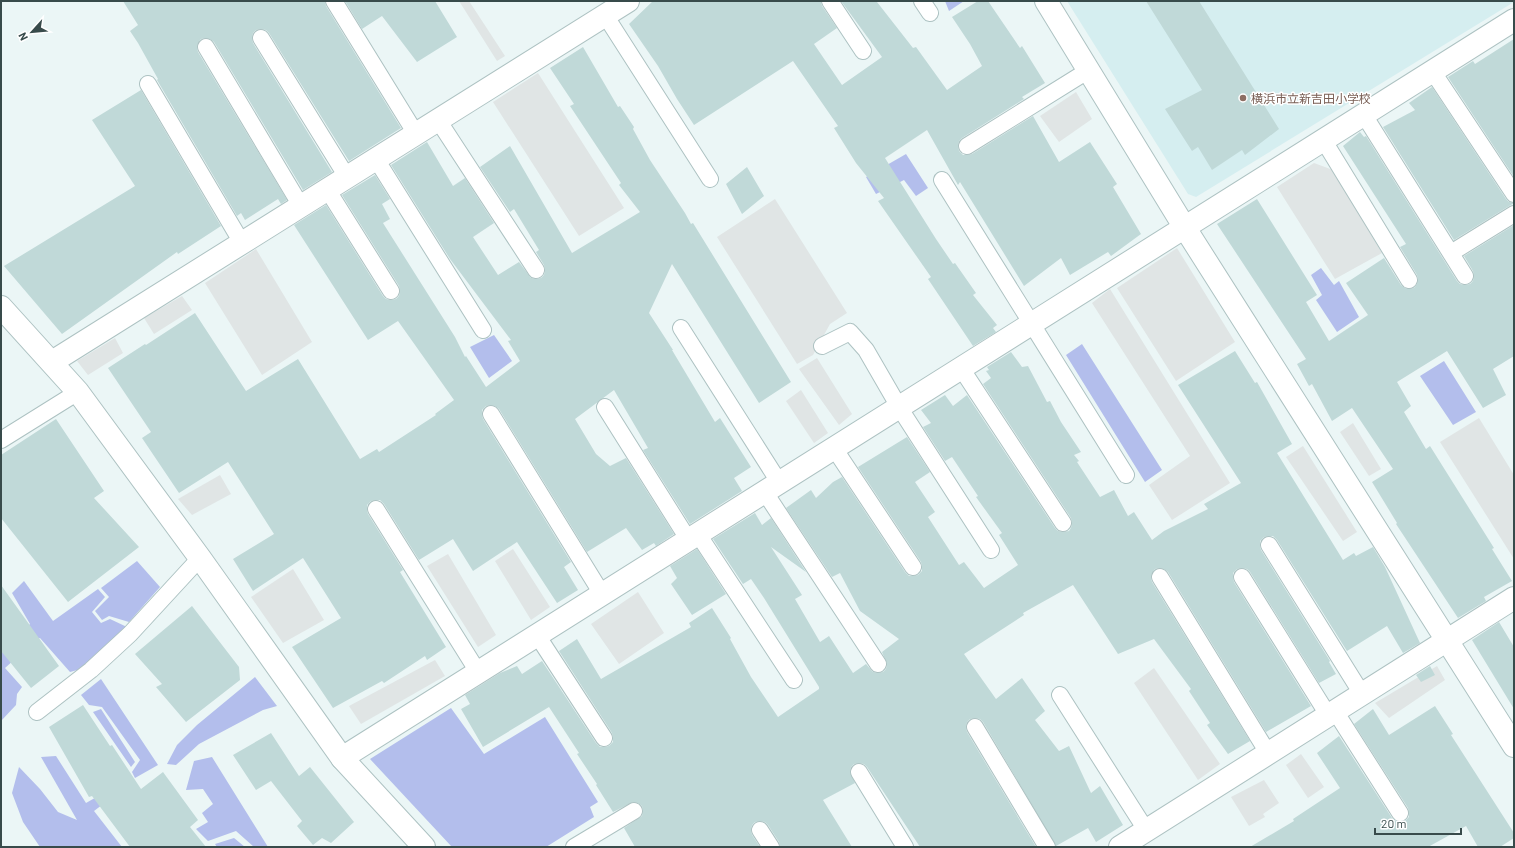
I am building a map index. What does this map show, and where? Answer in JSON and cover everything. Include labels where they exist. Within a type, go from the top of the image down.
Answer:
[{"type":"street","points":[[1046,1],[1185,228],[1448,639],[1514,746]]},
{"type":"street","points":[[52,362],[376,160],[613,7]]},
{"type":"street","points":[[342,758],[1514,20]]},
{"type":"street","points":[[1,308],[78,392],[200,558],[342,758],[424,847]]},
{"type":"street","points":[[1120,847],[1143,838],[1268,753],[1514,598]]},
{"type":"lane","points":[[334,1],[416,134]]},
{"type":"lane","points":[[830,1],[863,52]]},
{"type":"lane","points":[[613,7],[710,179]]},
{"type":"lane","points":[[261,38],[346,178]]},
{"type":"lane","points":[[206,47],[301,206]]},
{"type":"lane","points":[[967,146],[1089,70]]},
{"type":"lane","points":[[1433,72],[1514,194]]},
{"type":"lane","points":[[148,84],[242,243]]},
{"type":"lane","points":[[1364,115],[1465,276]]},
{"type":"lane","points":[[438,120],[536,270]]},
{"type":"lane","points":[[1324,141],[1408,280]]},
{"type":"lane","points":[[376,160],[483,330]]},
{"type":"lane","points":[[942,180],[1126,475]]},
{"type":"lane","points":[[328,189],[391,292]]},
{"type":"lane","points":[[1451,253],[1514,214]]},
{"type":"lane","points":[[680,328],[772,487],[878,664]]},
{"type":"lane","points":[[822,346],[850,332],[866,350],[899,407],[991,550]]},
{"type":"lane","points":[[961,368],[1063,523]]},
{"type":"lane","points":[[1,440],[78,392]]},
{"type":"lane","points":[[605,407],[794,680]]},
{"type":"lane","points":[[491,414],[602,594]]},
{"type":"lane","points":[[834,448],[913,567]]},
{"type":"lane","points":[[376,509],[478,672]]},
{"type":"lane","points":[[1269,545],[1362,694]]},
{"type":"lane","points":[[37,712],[91,670],[130,634],[200,558]]},
{"type":"lane","points":[[1160,577],[1268,753]]},
{"type":"lane","points":[[1242,577],[1400,813]]},
{"type":"lane","points":[[536,635],[604,738]]},
{"type":"lane","points":[[1060,695],[1143,838]]},
{"type":"lane","points":[[975,727],[1047,847]]},
{"type":"lane","points":[[859,772],[905,847]]},
{"type":"lane","points":[[574,847],[634,812]]},
{"type":"lane","points":[[760,830],[771,847]]},
{"type":"shaded area","points":[[459,1],[469,1],[505,56],[497,61]]},
{"type":"shaded area","points":[[945,1],[964,1],[949,11]]},
{"type":"shaded area","name":"横浜市立新吉田小学校","points":[[1067,1],[1514,2],[1196,197],[1188,194]]},
{"type":"shaded area","points":[[538,73],[624,208],[579,236],[493,102]]},
{"type":"shaded area","points":[[1076,92],[1092,119],[1059,142],[1040,116]]},
{"type":"shaded area","points":[[906,154],[928,188],[916,196],[904,180],[876,194],[866,177]]},
{"type":"shaded area","points":[[1314,163],[1333,170],[1382,253],[1335,279],[1277,187]]},
{"type":"shaded area","points":[[775,199],[847,313],[830,324],[813,355],[797,364],[717,237]]},
{"type":"shaded area","points":[[1177,248],[1235,342],[1176,381],[1117,288]]},
{"type":"shaded area","points":[[256,249],[312,342],[262,375],[205,283]]},
{"type":"shaded area","points":[[1321,268],[1334,285],[1339,281],[1359,317],[1337,332],[1316,300],[1322,295],[1311,275]]},
{"type":"shaded area","points":[[1110,289],[1230,483],[1172,520],[1149,485],[1190,456],[1092,303]]},
{"type":"shaded area","points":[[182,296],[192,310],[154,334],[144,318]]},
{"type":"shaded area","points":[[494,335],[512,361],[489,378],[470,347]]},
{"type":"shaded area","points":[[115,338],[123,353],[88,375],[77,361]]},
{"type":"shaded area","points":[[1082,344],[1162,470],[1145,482],[1066,355]]},
{"type":"shaded area","points":[[817,358],[852,414],[839,425],[799,369]]},
{"type":"shaded area","points":[[1444,361],[1476,412],[1453,425],[1420,376]]},
{"type":"shaded area","points":[[801,390],[828,433],[814,443],[786,401]]},
{"type":"shaded area","points":[[1479,418],[1514,475],[1514,559],[1440,442]]},
{"type":"shaded area","points":[[1353,423],[1381,469],[1369,476],[1340,432]]},
{"type":"shaded area","points":[[1303,446],[1357,532],[1343,541],[1286,457]]},
{"type":"shaded area","points":[[220,475],[231,494],[192,515],[178,499]]},
{"type":"shaded area","points":[[513,549],[550,607],[531,620],[495,561]]},
{"type":"shaded area","points":[[448,554],[496,635],[478,647],[427,566]]},
{"type":"shaded area","points":[[137,561],[160,587],[129,622],[109,616],[102,620],[95,611],[109,597],[101,588]]},
{"type":"shaded area","points":[[293,569],[324,620],[283,643],[251,597]]},
{"type":"shaded area","points":[[24,581],[53,621],[98,589],[105,597],[92,612],[101,623],[110,619],[127,627],[81,669],[70,672],[40,638],[31,642],[25,629],[30,624],[12,593]]},
{"type":"shaded area","points":[[638,592],[664,633],[619,664],[591,624]]},
{"type":"shaded area","points":[[1,648],[15,659],[5,668],[22,687],[17,694],[16,705],[1,721]]},
{"type":"shaded area","points":[[435,660],[445,676],[361,724],[349,706]]},
{"type":"shaded area","points":[[1437,666],[1445,680],[1389,718],[1375,703]]},
{"type":"shaded area","points":[[1154,668],[1220,764],[1198,780],[1134,683]]},
{"type":"shaded area","points":[[255,677],[277,706],[263,710],[199,744],[176,765],[167,764],[177,745],[197,725]]},
{"type":"shaded area","points":[[101,679],[158,765],[135,778],[132,772],[140,760],[102,707],[89,705],[81,695]]},
{"type":"shaded area","points":[[451,708],[484,754],[545,717],[598,802],[590,807],[594,817],[546,847],[452,847],[370,759]]},
{"type":"shaded area","points":[[101,709],[135,762],[131,767],[93,712]]},
{"type":"shaded area","points":[[1301,754],[1324,787],[1308,798],[1286,765]]},
{"type":"shaded area","points":[[56,756],[86,803],[121,783],[123,789],[94,811],[122,847],[40,847],[23,822],[12,793],[19,767],[40,789],[58,812],[77,820],[41,757]]},
{"type":"shaded area","points":[[212,757],[268,847],[254,847],[236,831],[208,841],[196,829],[208,822],[202,813],[213,804],[203,789],[186,790],[194,761]]},
{"type":"shaded area","points":[[1264,780],[1279,803],[1263,814],[1265,817],[1249,826],[1231,797]]},
{"type":"shaded area","points":[[234,838],[245,847],[217,847],[215,844]]},
{"type":"building","points":[[123,1],[325,1],[326,6],[401,128],[349,161],[269,33],[266,30],[256,30],[253,33],[253,43],[332,172],[303,190],[214,42],[210,39],[201,39],[198,43],[198,52],[287,200],[281,204],[278,199],[245,220],[241,213],[237,216],[157,80],[158,79],[130,31],[138,25]]},
{"type":"building","points":[[345,1],[435,1],[457,37],[417,62],[382,16],[362,29]]},
{"type":"building","points":[[653,1],[821,1],[822,6],[837,28],[814,44],[842,85],[882,57],[841,1],[878,1],[877,2],[913,48],[916,47],[947,90],[982,66],[970,44],[952,17],[978,1],[988,1],[1020,48],[1022,46],[1045,83],[1022,97],[1024,99],[962,138],[959,141],[959,151],[963,155],[972,154],[1033,116],[1059,162],[1090,142],[1117,184],[1113,187],[1141,234],[1111,256],[1108,252],[1070,275],[1061,258],[1024,286],[960,182],[958,185],[927,130],[885,158],[936,239],[953,264],[955,263],[976,293],[973,295],[997,325],[993,328],[996,332],[973,346],[928,279],[931,277],[878,201],[884,198],[856,163],[834,128],[838,126],[793,61],[694,125],[658,66],[629,24]]},
{"type":"building","points":[[1146,1],[1199,1],[1279,129],[1245,155],[1242,150],[1212,170],[1198,147],[1192,151],[1165,109],[1202,90]]},
{"type":"building","points":[[1514,39],[1514,177],[1448,77],[1473,61],[1475,64]]},
{"type":"building","points":[[583,47],[618,107],[620,106],[634,127],[633,129],[650,160],[691,224],[693,223],[791,382],[759,403],[672,264],[649,313],[673,350],[715,422],[720,418],[751,467],[734,478],[742,491],[690,524],[643,450],[648,448],[614,390],[575,419],[596,454],[610,466],[626,458],[674,534],[656,546],[654,543],[642,550],[626,528],[587,552],[499,409],[491,405],[486,406],[482,410],[483,419],[571,562],[564,567],[578,590],[557,603],[517,542],[473,571],[453,539],[419,560],[384,504],[380,500],[371,501],[367,505],[368,514],[403,570],[400,572],[446,647],[427,660],[425,656],[384,683],[382,681],[333,708],[292,647],[341,618],[303,558],[253,591],[233,559],[274,534],[228,462],[179,493],[142,438],[151,432],[108,368],[195,313],[246,391],[298,359],[360,459],[377,449],[379,452],[436,415],[435,414],[454,400],[398,321],[368,340],[294,225],[326,205],[383,296],[386,299],[396,299],[399,296],[399,286],[342,195],[375,175],[390,199],[382,204],[390,219],[383,223],[455,337],[465,357],[466,356],[486,387],[520,361],[508,341],[511,340],[450,259],[391,165],[427,142],[453,186],[465,178],[494,223],[473,237],[498,275],[519,262],[531,278],[541,278],[544,275],[545,270],[544,265],[536,252],[539,250],[514,209],[510,212],[480,167],[510,146],[572,253],[640,212],[619,185],[621,183],[570,106],[574,104],[550,68]]},
{"type":"building","points":[[1432,87],[1506,199],[1509,202],[1514,203],[1454,240],[1383,127],[1415,110],[1409,103]]},
{"type":"building","points":[[141,90],[221,226],[178,254],[177,252],[62,334],[4,266],[135,186],[92,120]]},
{"type":"building","points":[[1360,132],[1364,137],[1366,136],[1460,284],[1470,284],[1473,281],[1474,276],[1473,271],[1464,256],[1514,225],[1514,356],[1493,369],[1506,395],[1483,408],[1447,351],[1397,382],[1411,406],[1404,412],[1426,449],[1430,446],[1494,548],[1492,549],[1512,581],[1484,597],[1486,601],[1458,618],[1396,524],[1397,523],[1372,482],[1393,469],[1352,408],[1332,421],[1312,384],[1309,386],[1297,364],[1306,359],[1217,224],[1257,199],[1317,295],[1306,302],[1329,341],[1368,315],[1346,283],[1384,258],[1401,285],[1409,289],[1414,288],[1417,284],[1417,275],[1400,247],[1406,244],[1343,146]]},
{"type":"building","points":[[747,167],[764,196],[742,214],[726,184]]},
{"type":"building","points":[[1235,351],[1255,383],[1257,382],[1292,444],[1277,453],[1343,560],[1354,553],[1356,556],[1373,547],[1385,567],[1420,643],[1403,653],[1387,626],[1347,651],[1277,540],[1273,536],[1264,537],[1260,541],[1261,550],[1330,661],[1329,662],[1336,674],[1319,683],[1250,572],[1247,569],[1237,569],[1233,573],[1234,582],[1311,706],[1266,732],[1168,572],[1164,569],[1155,569],[1152,573],[1152,582],[1250,741],[1228,754],[1207,725],[1210,723],[1189,691],[1191,689],[1154,639],[1118,654],[1073,585],[1023,613],[1024,615],[964,654],[996,699],[1022,678],[1045,711],[1035,720],[1059,751],[1069,746],[1091,793],[1100,786],[1123,825],[1096,842],[1088,828],[1056,846],[983,722],[980,719],[975,718],[970,719],[967,722],[967,732],[1036,847],[920,847],[867,767],[864,764],[859,763],[854,764],[851,767],[850,772],[855,783],[823,800],[852,847],[780,847],[779,842],[768,825],[765,822],[760,821],[755,822],[752,825],[751,830],[752,835],[760,847],[635,847],[624,828],[642,816],[642,806],[633,802],[613,812],[577,754],[579,753],[549,707],[483,747],[461,709],[470,704],[465,695],[500,673],[517,666],[522,674],[542,661],[596,743],[600,747],[609,746],[613,742],[612,733],[559,651],[577,639],[601,679],[691,627],[689,623],[712,608],[731,638],[730,639],[751,677],[778,717],[819,689],[819,687],[751,579],[743,584],[713,539],[755,513],[762,525],[771,518],[806,572],[771,547],[802,595],[795,599],[820,642],[829,636],[853,673],[866,664],[873,672],[883,672],[886,669],[887,664],[882,652],[899,639],[860,611],[840,573],[832,577],[786,508],[811,490],[816,498],[833,482],[842,477],[905,572],[909,576],[918,575],[922,571],[921,562],[858,467],[907,437],[930,472],[915,482],[935,512],[928,517],[959,565],[964,562],[984,588],[1018,565],[999,535],[1002,533],[976,497],[978,496],[952,457],[945,461],[923,427],[931,423],[921,410],[945,395],[953,406],[967,395],[1055,528],[1058,531],[1069,531],[1072,523],[1071,518],[983,384],[991,378],[986,371],[989,370],[987,367],[1011,352],[1022,367],[1028,366],[1047,402],[1050,401],[1061,422],[1081,452],[1074,455],[1079,461],[1077,462],[1100,497],[1114,490],[1128,516],[1134,512],[1152,540],[1164,531],[1208,509],[1204,504],[1241,483],[1178,385]]},
{"type":"building","points":[[56,419],[104,491],[94,498],[139,547],[68,602],[1,518],[1,455]]},
{"type":"building","points":[[697,549],[726,594],[692,615],[671,584],[677,578],[670,566]]},
{"type":"building","points":[[1,585],[59,666],[31,688],[1,651]]},
{"type":"building","points":[[192,606],[239,667],[240,680],[186,722],[156,687],[162,684],[135,654]]},
{"type":"building","points":[[1499,622],[1514,647],[1514,709],[1472,640]]},
{"type":"building","points":[[1430,666],[1435,675],[1421,682],[1416,675]]},
{"type":"building","points":[[83,705],[141,789],[163,772],[198,820],[190,827],[206,847],[130,847],[92,796],[89,797],[49,727]]},
{"type":"building","points":[[1435,706],[1453,734],[1451,735],[1514,833],[1514,838],[1500,847],[1478,847],[1466,826],[1428,847],[1250,847],[1294,821],[1293,819],[1340,788],[1317,753],[1339,736],[1392,818],[1395,821],[1405,821],[1409,817],[1408,808],[1354,724],[1373,709],[1389,735]]},
{"type":"building","points":[[271,733],[299,776],[310,767],[354,822],[331,843],[322,838],[313,845],[297,826],[302,821],[271,781],[256,790],[233,755]]},
{"type":"place","name":"横浜市立新吉田小学校","points":[[1243,98]]}]
